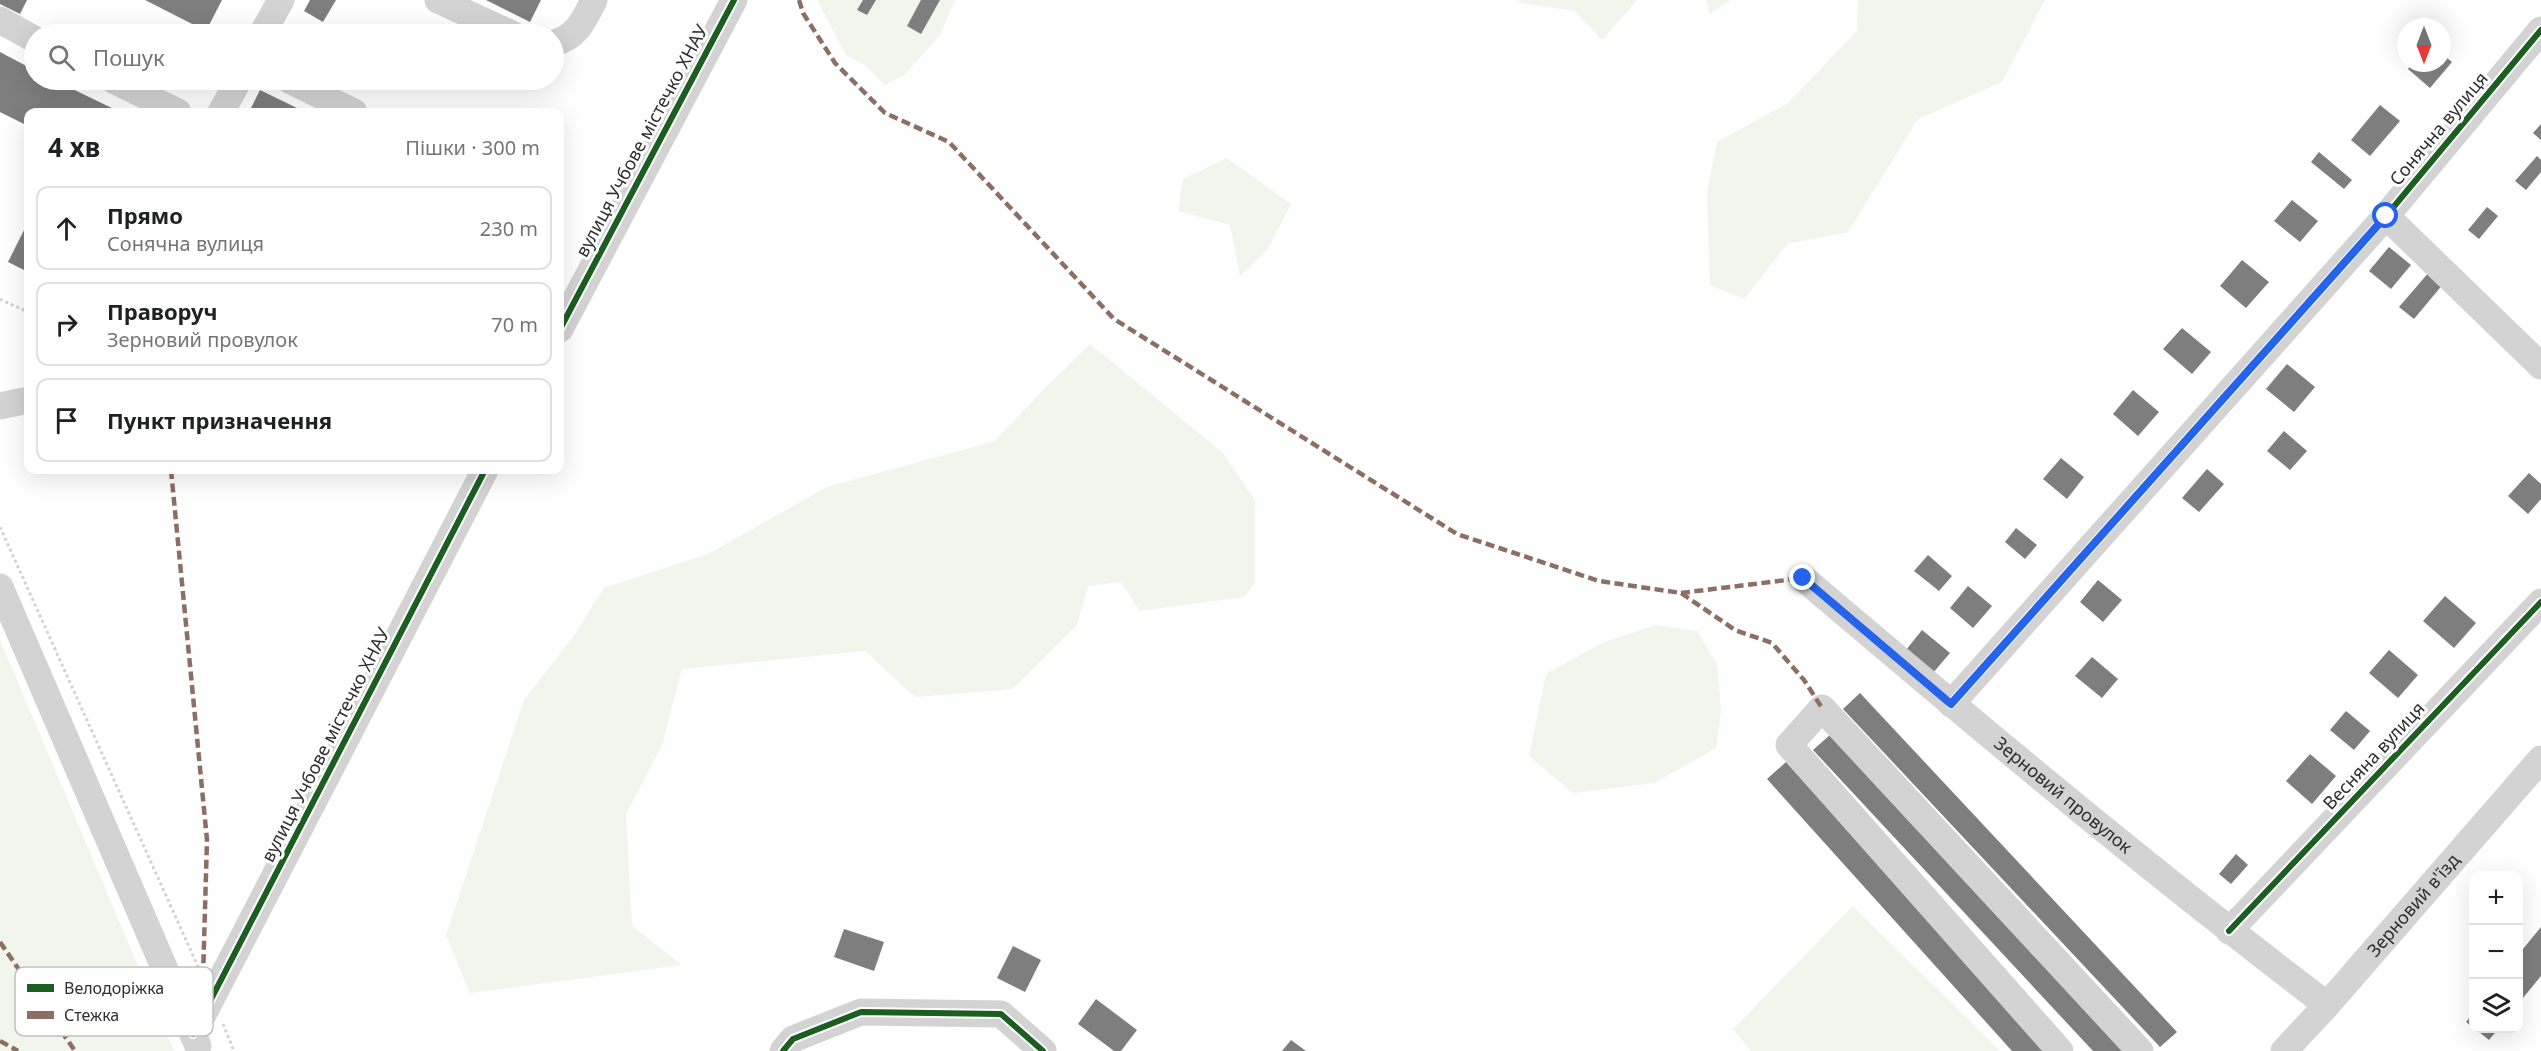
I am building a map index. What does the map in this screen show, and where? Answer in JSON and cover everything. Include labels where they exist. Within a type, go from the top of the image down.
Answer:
[{"type":"street","points":[[267,24],[280,0]]},
{"type":"street","points":[[438,0],[490,24]]},
{"type":"street","points":[[564,40],[580,28],[594,0]]},
{"type":"street","name":"вулиця Учбове містечко ХНАУ","points":[[564,321],[734,0]]},
{"type":"street","points":[[0,20],[24,33]]},
{"type":"street","name":"Сонячна вулиця","points":[[1951,704],[2386,216],[2541,30]]},
{"type":"street","points":[[133,90],[170,108]]},
{"type":"street","points":[[223,108],[233,90]]},
{"type":"street","points":[[309,90],[346,108]]},
{"type":"street","points":[[2386,216],[2541,366]]},
{"type":"street","points":[[0,406],[24,401]]},
{"type":"street","name":"вулиця Учбове містечко ХНАУ","points":[[213,995],[483,474]]},
{"type":"street","name":"Зерновий провулок","points":[[1803,578],[1951,704],[2229,931],[2327,1005]]},
{"type":"street","points":[[0,587],[163,967]]},
{"type":"street","name":"Весняна вулиця","points":[[2229,931],[2541,602]]},
{"type":"street","points":[[2060,1051],[1789,744],[1822,708],[2140,1051]]},
{"type":"street","name":"Зерновий в'їзд","points":[[2284,1051],[2327,1005],[2541,759]]},
{"type":"street","points":[[783,1051],[793,1040],[861,1012],[1000,1014],[1043,1051]]},
{"type":"path","points":[[0,299],[24,310]]},
{"type":"path","points":[[0,527],[198,967]]},
{"type":"path","points":[[213,999],[234,1051]]},
{"type":"shaded area","points":[[817,0],[863,0],[857,10],[867,15],[876,0],[921,0],[907,26],[921,33],[940,0],[955,0],[940,35],[904,75],[885,85],[866,66],[846,55]]},
{"type":"shaded area","points":[[1517,0],[1637,0],[1602,40],[1575,11],[1522,3]]},
{"type":"shaded area","points":[[1706,0],[1730,0],[1710,14]]},
{"type":"shaded area","points":[[1858,0],[2045,0],[2002,82],[1918,119],[1848,232],[1787,244],[1744,299],[1710,285],[1707,193],[1717,142],[1788,103],[1857,31]]},
{"type":"shaded area","points":[[1227,158],[1291,204],[1268,249],[1240,276],[1230,225],[1178,211],[1183,179]]},
{"type":"shaded area","points":[[1090,344],[1222,452],[1255,500],[1255,583],[1244,597],[1140,611],[1121,582],[1088,586],[1077,625],[1013,689],[915,697],[865,651],[682,669],[662,745],[626,814],[632,926],[682,965],[470,993],[446,935],[524,700],[573,637],[604,588],[708,554],[827,487],[995,441]]},
{"type":"shaded area","points":[[1656,625],[1697,631],[1717,664],[1721,711],[1716,748],[1654,783],[1573,793],[1529,756],[1546,674],[1604,642]]},
{"type":"shaded area","points":[[0,640],[138,967],[15,967],[15,1036],[168,1036],[174,1051],[0,1051]]},
{"type":"shaded area","points":[[1853,906],[2000,1051],[1751,1051],[1733,1029]]},
{"type":"building","points":[[0,0],[27,0],[20,14],[0,4]]},
{"type":"building","points":[[145,0],[222,0],[210,24],[192,24]]},
{"type":"building","points":[[310,0],[336,0],[323,22],[304,11]]},
{"type":"building","points":[[486,0],[541,0],[530,22]]},
{"type":"building","points":[[863,0],[876,0],[867,15],[857,10]]},
{"type":"building","points":[[921,0],[940,0],[921,34],[907,26]]},
{"type":"building","points":[[0,52],[24,65],[24,90],[75,90],[112,108],[24,108],[24,124],[0,112]]},
{"type":"building","points":[[2411,72],[2444,72],[2430,88]]},
{"type":"building","points":[[260,90],[297,108],[251,108]]},
{"type":"building","points":[[2380,105],[2400,121],[2370,156],[2351,140]]},
{"type":"building","points":[[2541,124],[2541,140],[2533,133]]},
{"type":"building","points":[[2319,152],[2352,180],[2344,189],[2311,162]]},
{"type":"building","points":[[2537,156],[2541,160],[2541,172],[2526,190],[2515,181]]},
{"type":"building","points":[[2292,200],[2318,221],[2300,242],[2274,221]]},
{"type":"building","points":[[2487,207],[2498,216],[2479,239],[2468,230]]},
{"type":"building","points":[[24,230],[24,270],[8,262]]},
{"type":"building","points":[[2389,247],[2411,265],[2391,289],[2369,271]]},
{"type":"building","points":[[2242,260],[2269,282],[2246,308],[2220,286]]},
{"type":"building","points":[[2430,271],[2444,283],[2414,319],[2399,307]]},
{"type":"building","points":[[2182,328],[2211,352],[2192,374],[2163,349]]},
{"type":"building","points":[[2287,364],[2315,387],[2294,412],[2266,389]]},
{"type":"building","points":[[2133,390],[2159,412],[2138,436],[2113,414]]},
{"type":"building","points":[[2284,431],[2307,451],[2290,470],[2267,451]]},
{"type":"building","points":[[2061,458],[2084,477],[2067,499],[2043,479]]},
{"type":"building","points":[[2207,469],[2224,484],[2199,512],[2182,498]]},
{"type":"building","points":[[2529,473],[2541,484],[2541,499],[2528,514],[2508,496]]},
{"type":"building","points":[[2016,528],[2037,545],[2025,559],[2005,542]]},
{"type":"building","points":[[1928,555],[1952,576],[1939,591],[1914,571]]},
{"type":"building","points":[[2098,580],[2122,600],[2103,622],[2080,602]]},
{"type":"building","points":[[1968,586],[1992,606],[1973,628],[1950,608]]},
{"type":"building","points":[[2445,596],[2476,623],[2454,648],[2423,621]]},
{"type":"building","points":[[1922,630],[1950,653],[1933,673],[1906,650]]},
{"type":"building","points":[[2389,650],[2418,675],[2398,698],[2369,673]]},
{"type":"building","points":[[2092,657],[2118,679],[2102,698],[2075,676]]},
{"type":"building","points":[[1860,693],[2177,1032],[2160,1047],[1843,709]]},
{"type":"building","points":[[2346,711],[2370,731],[2354,750],[2330,730]]},
{"type":"building","points":[[1831,734],[2125,1051],[2093,1051],[1813,750]]},
{"type":"building","points":[[2310,754],[2336,776],[2312,804],[2286,781]]},
{"type":"building","points":[[1786,762],[2046,1051],[2012,1051],[1767,779]]},
{"type":"building","points":[[2236,854],[2248,865],[2231,884],[2219,874]]},
{"type":"building","points":[[2541,927],[2541,976],[2523,998],[2523,979],[2523,949]]},
{"type":"building","points":[[844,929],[884,942],[874,971],[834,957]]},
{"type":"building","points":[[1013,946],[1041,960],[1025,992],[997,978]]},
{"type":"building","points":[[1096,999],[1137,1030],[1121,1051],[1114,1051],[1078,1024]]},
{"type":"building","points":[[2480,1033],[2495,1033],[2489,1040]]},
{"type":"building","points":[[1291,1040],[1306,1051],[1282,1051]]},
{"type":"marked path","points":[[799,0],[803,13],[835,63],[885,113],[949,142],[1114,319],[1457,534],[1599,581],[1681,593],[1735,630],[1772,643],[1804,680],[1822,708]]},
{"type":"marked path","points":[[171,474],[207,840],[203,967]]},
{"type":"marked path","points":[[1681,593],[1803,578]]},
{"type":"marked path","points":[[0,942],[17,967]]},
{"type":"marked path","points":[[65,1036],[75,1051]]},
{"type":"marked path","points":[[0,1041],[18,1051]]},
{"type":"cycle path","points":[[564,321],[734,0]]},
{"type":"cycle path","points":[[1951,704],[2386,216],[2541,30]]},
{"type":"cycle path","points":[[213,995],[483,474]]},
{"type":"cycle path","points":[[2229,931],[2541,602]]},
{"type":"cycle path","points":[[783,1051],[793,1039],[861,1012],[1001,1014],[1043,1051]]},
{"type":"route","points":[[1803,578],[1951,704],[2386,216]]}]
